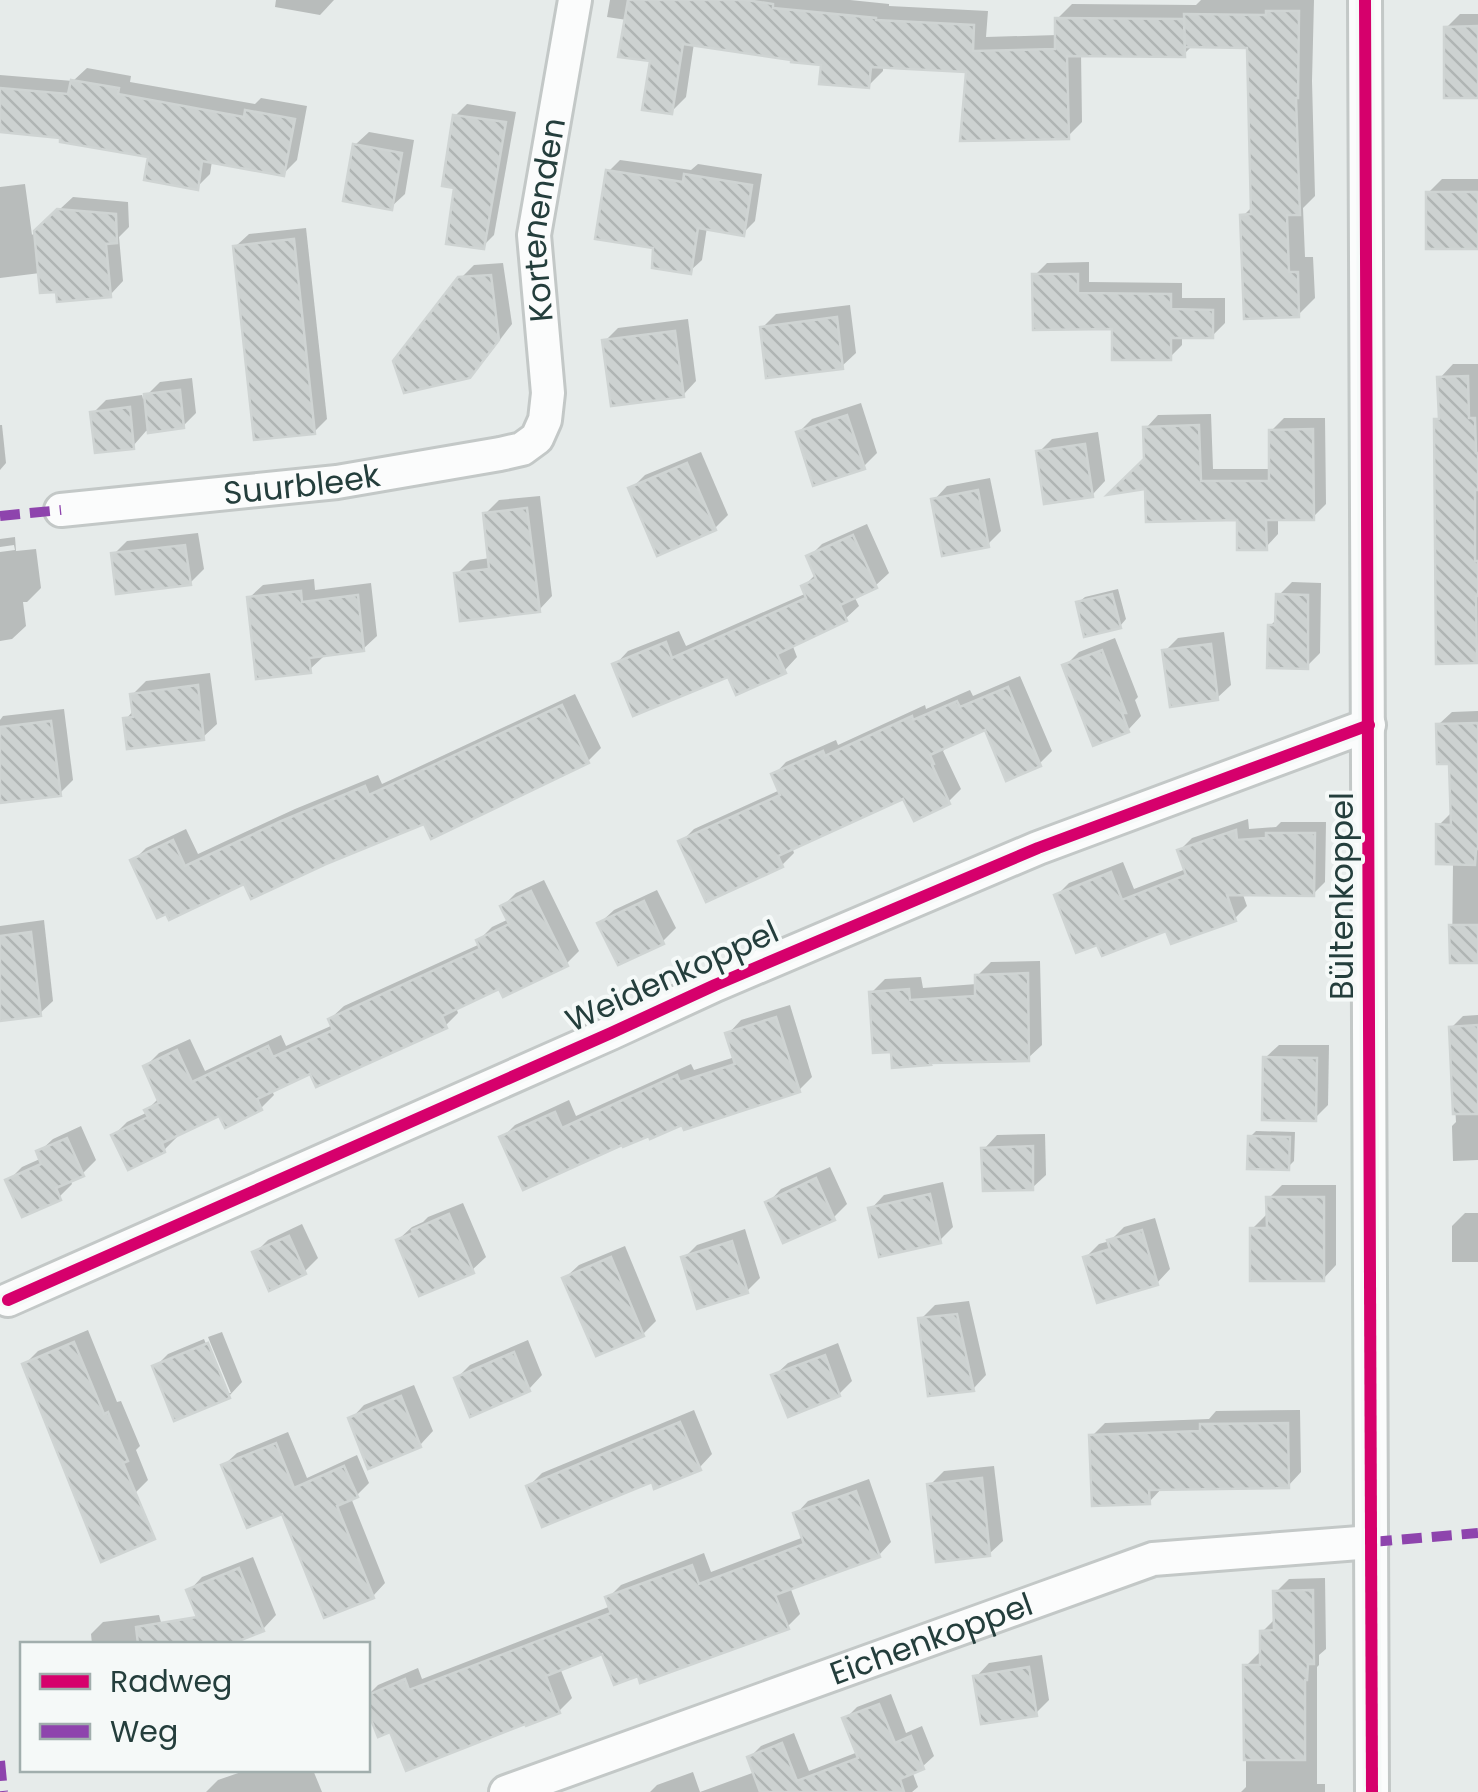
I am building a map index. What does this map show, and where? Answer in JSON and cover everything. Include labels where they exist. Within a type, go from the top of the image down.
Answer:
[{"type":"street","name":"Kortenenden","points":[[537,438],[545,420],[548,393],[534,235],[575,0]]},
{"type":"street","name":"Bültenkoppel","points":[[1366,0],[1372,1792]]},
{"type":"street","name":"Suurbleek","points":[[60,510],[337,482],[500,454],[522,448],[537,438]]},
{"type":"street","name":"Weidenkoppel","points":[[8,1300],[716,985],[1033,850],[1369,726]]},
{"type":"street","name":"Eichenkoppel","points":[[506,1792],[1153,1559],[1372,1542]]},
{"type":"building","points":[[628,0],[746,0],[773,4],[773,8],[876,20],[974,25],[973,51],[1055,49],[1055,18],[1184,19],[1185,57],[1067,56],[1069,139],[960,141],[966,72],[871,67],[869,88],[819,84],[821,65],[683,44],[672,114],[642,110],[650,61],[618,57]]},
{"type":"building","points":[[1266,11],[1299,11],[1296,98],[1300,215],[1287,215],[1289,272],[1298,272],[1299,317],[1244,319],[1240,215],[1251,214],[1247,48],[1185,47],[1184,14],[1266,15]]},
{"type":"building","points":[[1478,26],[1478,98],[1444,98],[1444,27]]},
{"type":"building","points":[[71,80],[119,88],[118,94],[244,117],[245,110],[295,119],[284,176],[202,161],[198,190],[144,180],[148,157],[60,142],[60,138],[0,132],[0,88],[68,94]]},
{"type":"building","points":[[453,115],[506,122],[484,249],[446,244],[454,188],[442,186]]},
{"type":"building","points":[[353,144],[402,153],[392,210],[343,201]]},
{"type":"building","points":[[606,170],[683,182],[684,174],[752,185],[744,236],[698,228],[691,274],[652,268],[653,248],[595,239]]},
{"type":"building","points":[[1426,192],[1478,192],[1478,249],[1426,249]]},
{"type":"building","points":[[57,209],[116,214],[117,243],[106,244],[111,297],[57,302],[56,292],[40,293],[34,231]]},
{"type":"building","points":[[294,239],[315,434],[254,440],[233,246]]},
{"type":"building","points":[[1032,274],[1078,274],[1078,293],[1171,294],[1171,309],[1213,310],[1213,338],[1171,338],[1171,360],[1112,360],[1112,329],[1033,330]]},
{"type":"building","points":[[491,275],[499,340],[470,378],[404,393],[393,361],[458,277]]},
{"type":"building","points":[[837,317],[843,369],[766,378],[760,327]]},
{"type":"building","points":[[675,331],[684,397],[611,406],[602,340]]},
{"type":"building","points":[[1468,376],[1469,418],[1475,418],[1478,453],[1477,663],[1436,664],[1437,377]]},
{"type":"building","points":[[180,390],[184,428],[148,433],[144,394]]},
{"type":"building","points":[[130,407],[134,449],[95,453],[90,412]]},
{"type":"building","points":[[847,415],[865,469],[813,486],[796,432]]},
{"type":"building","points":[[1199,425],[1201,481],[1269,481],[1269,430],[1313,429],[1314,520],[1266,520],[1267,550],[1237,550],[1237,520],[1146,522],[1145,489],[1107,495],[1144,459],[1143,427]]},
{"type":"building","points":[[1085,444],[1093,497],[1044,504],[1036,451]]},
{"type":"building","points":[[687,463],[716,530],[657,556],[628,488]]},
{"type":"building","points":[[978,490],[989,547],[942,556],[931,499]]},
{"type":"building","points":[[527,508],[540,612],[460,621],[454,573],[489,569],[483,513]]},
{"type":"building","points":[[853,535],[877,588],[840,605],[847,621],[777,654],[786,673],[736,695],[728,677],[633,716],[612,664],[666,642],[672,658],[806,598],[801,586],[816,579],[806,556]]},
{"type":"building","points":[[185,545],[191,585],[116,594],[111,553]]},
{"type":"building","points":[[301,591],[302,602],[358,595],[364,651],[309,658],[311,673],[256,679],[247,597]]},
{"type":"building","points":[[1112,594],[1121,628],[1084,637],[1076,602]]},
{"type":"building","points":[[1276,594],[1308,595],[1308,669],[1267,668],[1268,625],[1275,625]]},
{"type":"building","points":[[1211,644],[1218,700],[1170,707],[1162,650]]},
{"type":"building","points":[[1102,650],[1126,713],[1122,713],[1129,732],[1093,746],[1062,665]]},
{"type":"building","points":[[198,685],[204,740],[127,749],[123,718],[133,717],[130,694]]},
{"type":"building","points":[[1008,687],[1041,766],[1006,781],[985,730],[930,755],[950,804],[914,821],[903,799],[778,856],[783,867],[706,902],[678,841],[780,795],[771,774],[823,751],[825,756],[912,716],[913,720],[957,701],[960,707]]},
{"type":"building","points":[[562,705],[589,763],[431,839],[424,824],[251,899],[244,884],[169,920],[166,914],[157,918],[130,860],[173,840],[185,866],[365,786],[369,795]]},
{"type":"building","points":[[51,721],[61,796],[0,803],[0,727]]},
{"type":"building","points":[[1478,723],[1475,865],[1436,864],[1436,824],[1451,825],[1449,764],[1437,764],[1436,724]]},
{"type":"building","points":[[1236,830],[1237,840],[1266,838],[1266,833],[1315,833],[1314,896],[1227,895],[1236,921],[1171,944],[1166,931],[1102,956],[1097,945],[1076,953],[1054,895],[1111,872],[1122,900],[1186,875],[1177,850]]},
{"type":"building","points":[[531,891],[568,966],[503,997],[499,989],[442,1016],[447,1028],[316,1087],[310,1074],[257,1099],[262,1110],[225,1128],[219,1116],[162,1143],[165,1152],[128,1170],[111,1135],[148,1117],[144,1110],[159,1103],[143,1066],[177,1050],[192,1082],[268,1046],[273,1057],[333,1030],[328,1019],[480,949],[476,940],[509,924],[500,906]]},
{"type":"building","points":[[644,901],[664,944],[618,965],[597,923]]},
{"type":"building","points":[[1449,925],[1478,925],[1478,963],[1450,963]]},
{"type":"building","points":[[31,932],[41,1016],[0,1021],[0,936]]},
{"type":"building","points":[[1028,973],[1029,1061],[930,1063],[892,1068],[891,1052],[873,1053],[869,992],[909,989],[910,1000],[975,996],[975,975]]},
{"type":"building","points":[[776,1017],[800,1092],[684,1130],[682,1125],[650,1139],[649,1136],[622,1145],[523,1190],[499,1137],[555,1112],[562,1128],[677,1075],[680,1082],[735,1064],[725,1033]]},
{"type":"building","points":[[1478,1025],[1478,1114],[1453,1114],[1449,1027]]},
{"type":"building","points":[[1263,1057],[1317,1058],[1316,1121],[1262,1120]]},
{"type":"building","points":[[1248,1136],[1290,1137],[1289,1170],[1247,1169]]},
{"type":"building","points":[[67,1138],[84,1176],[56,1188],[61,1200],[22,1217],[5,1180],[41,1164],[36,1151]]},
{"type":"building","points":[[1033,1146],[1033,1190],[983,1191],[981,1148]]},
{"type":"building","points":[[816,1178],[835,1220],[783,1243],[765,1202]]},
{"type":"building","points":[[930,1194],[941,1243],[879,1257],[868,1208]]},
{"type":"building","points":[[1266,1197],[1324,1197],[1324,1281],[1250,1281],[1250,1228],[1267,1228]]},
{"type":"building","points":[[449,1214],[474,1273],[419,1296],[396,1240]]},
{"type":"building","points":[[1142,1230],[1158,1285],[1097,1303],[1083,1257],[1110,1249],[1107,1240]]},
{"type":"building","points":[[289,1236],[306,1274],[269,1291],[252,1252]]},
{"type":"building","points":[[732,1241],[748,1293],[697,1309],[681,1257]]},
{"type":"building","points":[[611,1257],[644,1336],[596,1356],[562,1278]]},
{"type":"building","points":[[957,1314],[974,1391],[928,1396],[918,1318]]},
{"type":"building","points":[[74,1342],[104,1414],[108,1412],[128,1461],[123,1463],[155,1539],[101,1562],[22,1364]]},
{"type":"building","points":[[208,1343],[230,1398],[174,1421],[152,1366]]},
{"type":"building","points":[[514,1352],[530,1391],[470,1417],[454,1378]]},
{"type":"building","points":[[825,1355],[840,1396],[788,1417],[771,1375]]},
{"type":"building","points":[[401,1396],[421,1447],[368,1469],[348,1418]]},
{"type":"building","points":[[680,1422],[701,1470],[654,1489],[652,1482],[542,1527],[526,1486]]},
{"type":"building","points":[[1288,1423],[1289,1488],[1149,1490],[1150,1504],[1092,1506],[1089,1435],[1200,1431],[1200,1424]]},
{"type":"building","points":[[276,1443],[294,1488],[344,1466],[358,1497],[337,1506],[374,1598],[324,1618],[282,1514],[247,1528],[221,1465]]},
{"type":"building","points":[[982,1478],[990,1556],[936,1562],[927,1484]]},
{"type":"building","points":[[856,1491],[880,1557],[775,1595],[789,1629],[640,1683],[638,1676],[614,1685],[602,1654],[546,1676],[560,1713],[406,1771],[390,1732],[378,1737],[370,1717],[370,1694],[405,1679],[409,1690],[611,1613],[605,1597],[692,1565],[699,1584],[804,1544],[793,1513]]},
{"type":"building","points":[[239,1568],[264,1631],[236,1642],[138,1642],[136,1627],[197,1617],[186,1590]]},
{"type":"building","points":[[1313,1590],[1314,1664],[1308,1664],[1305,1680],[1305,1760],[1244,1760],[1243,1665],[1260,1665],[1260,1631],[1274,1630],[1273,1591]]},
{"type":"building","points":[[1029,1667],[1037,1716],[981,1724],[973,1676]]},
{"type":"building","points":[[879,1704],[895,1743],[911,1736],[924,1769],[900,1779],[904,1792],[760,1792],[747,1757],[782,1743],[797,1781],[858,1758],[842,1718]]},
{"type":"marked path","points":[[0,516],[61,510]]},
{"type":"marked path","points":[[1372,1542],[1478,1533]]},
{"type":"marked path","points":[[0,1761],[3,1792]]},
{"type":"cycle path","points":[[1365,0],[1372,1792]]},
{"type":"cycle path","points":[[8,1300],[715,985],[1038,848],[1369,725]]}]
